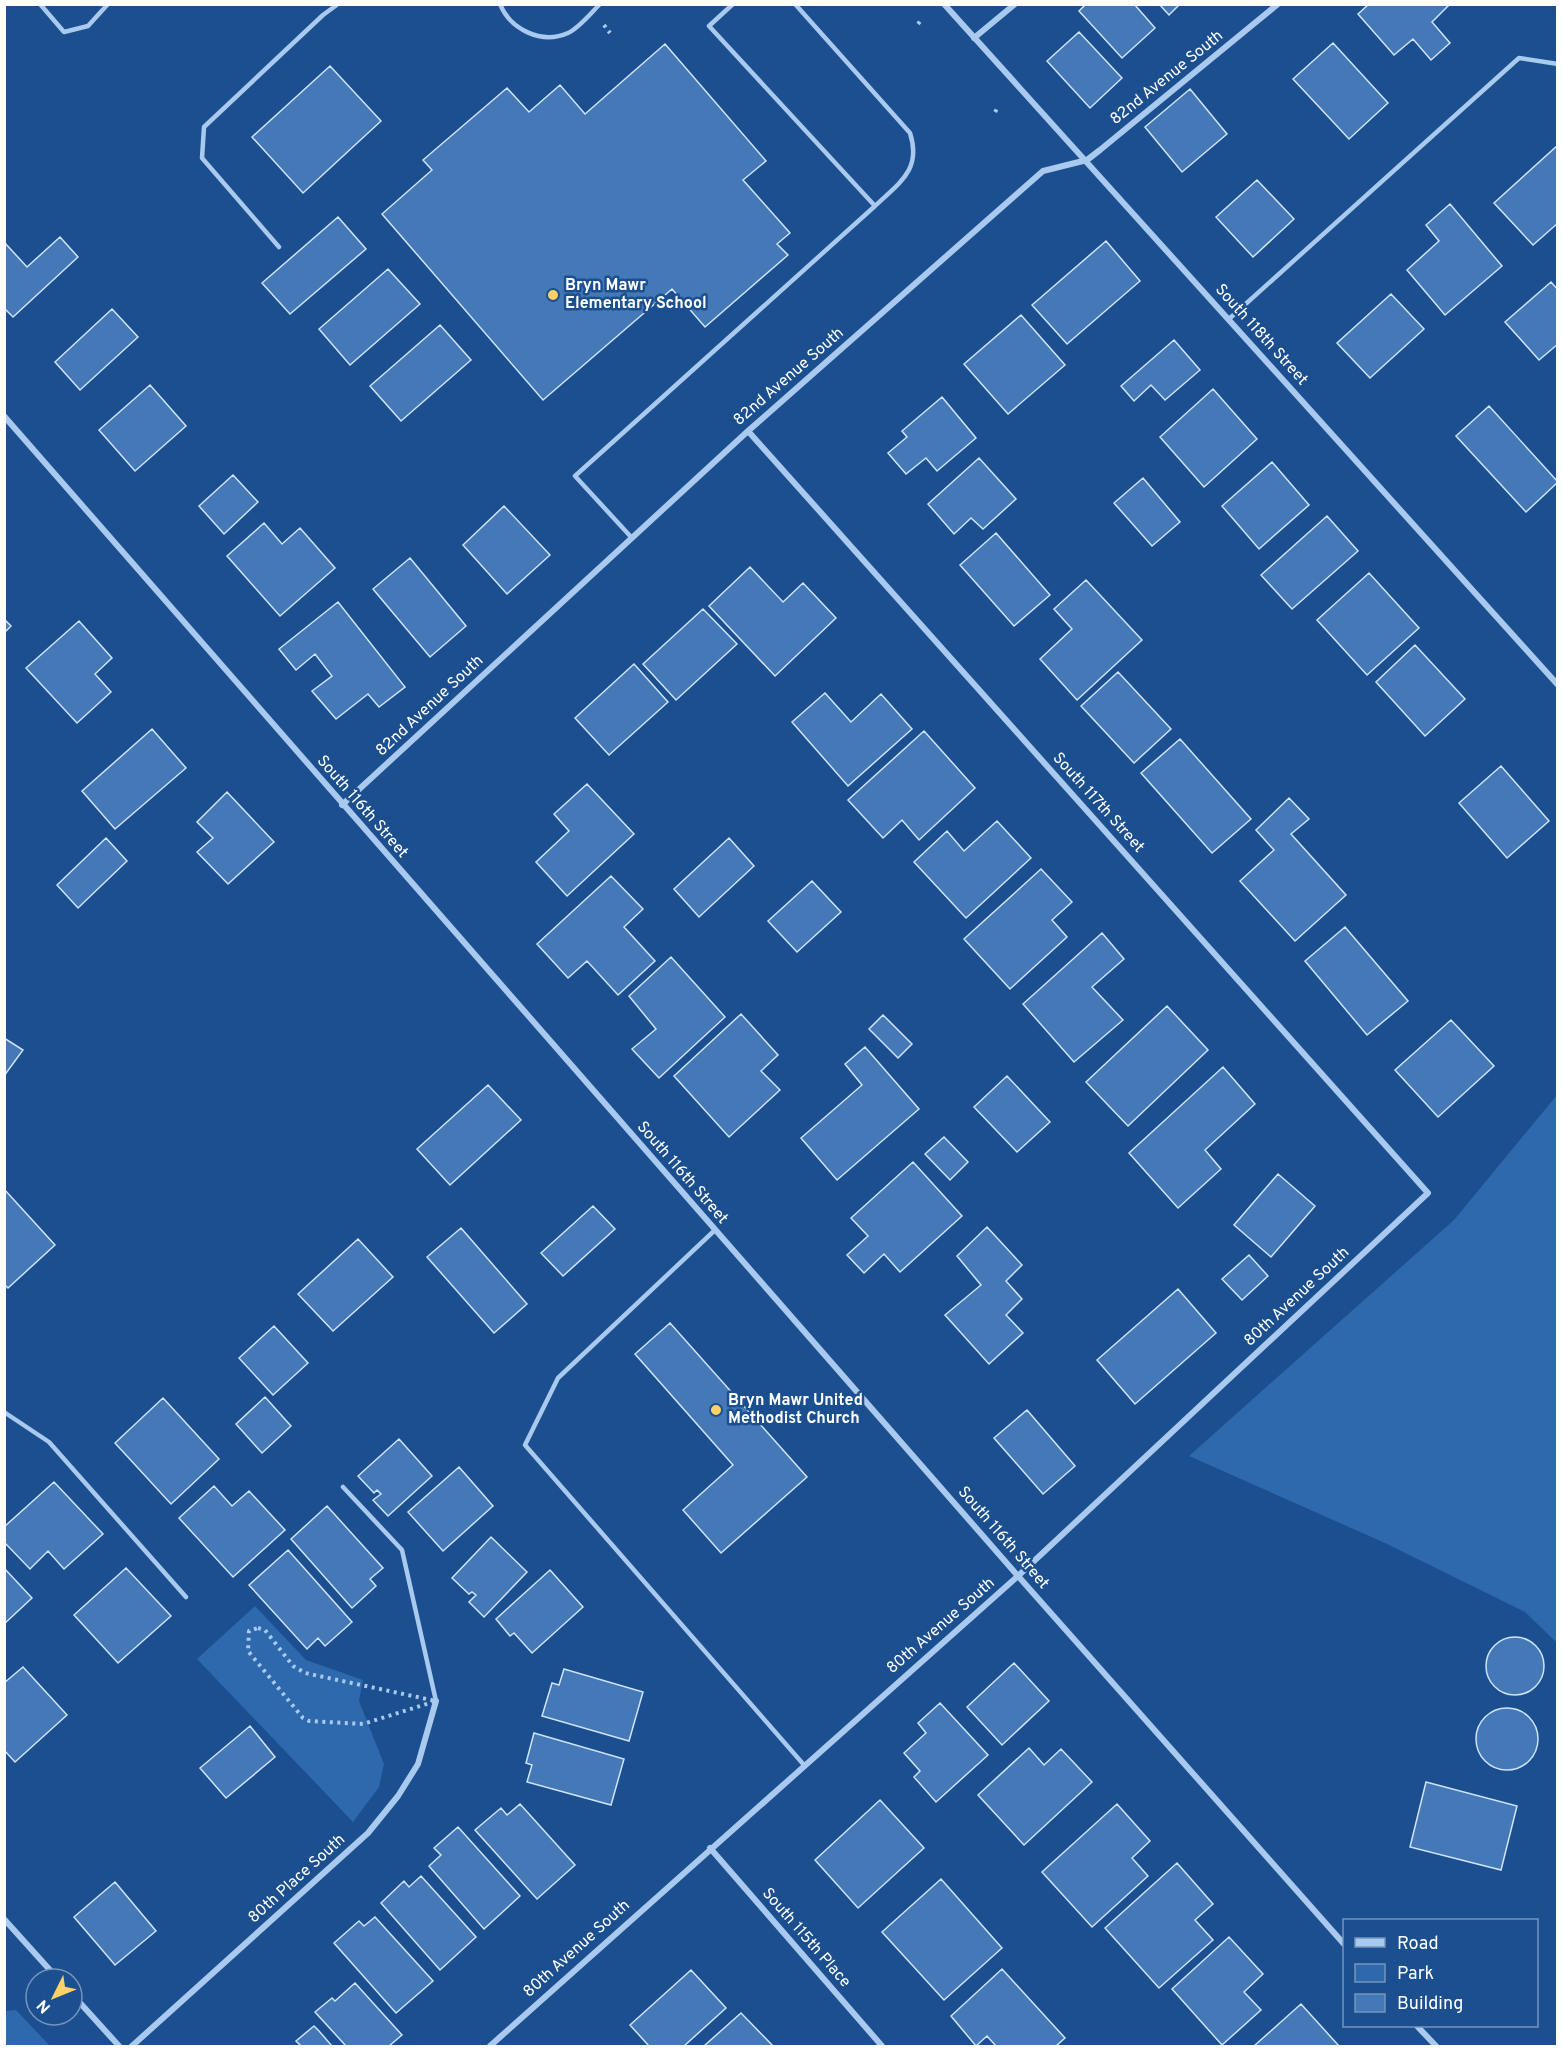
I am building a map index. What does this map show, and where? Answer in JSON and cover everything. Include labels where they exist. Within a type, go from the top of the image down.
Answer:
[{"type":"street","name":"South 118th Street","points":[[945,4],[1557,685]]},
{"type":"street","points":[[974,38],[1015,4]]},
{"type":"street","name":"82nd Avenue South","points":[[342,805],[748,431],[1043,171],[1087,160],[1278,4]]},
{"type":"street","name":"South 116th Street","points":[[4,416],[1018,1576],[1343,1943]]},
{"type":"street","name":"South 117th Street","points":[[748,431],[1428,1193]]},
{"type":"street","name":"80th Avenue South","points":[[490,2046],[1018,1576],[1428,1193]]},
{"type":"street","name":"80th Place South","points":[[132,2046],[368,1833],[398,1796],[418,1764],[436,1701]]},
{"type":"street","name":"South 115th Place","points":[[710,1848],[882,2046]]},
{"type":"street","points":[[4,1919],[47,1967]]},
{"type":"street","points":[[84,2008],[118,2046]]},
{"type":"street","points":[[1419,2027],[1436,2046]]},
{"type":"lane","points":[[40,4],[64,32],[88,26],[108,4]]},
{"type":"lane","points":[[279,247],[202,158],[204,127],[323,15],[338,4]]},
{"type":"lane","points":[[500,4],[513,25],[526,33],[555,36],[568,33],[600,4]]},
{"type":"lane","points":[[733,4],[709,26],[875,206]]},
{"type":"lane","points":[[632,538],[575,476],[907,175],[915,147],[910,133],[795,4]]},
{"type":"lane","points":[[1229,319],[1518,58],[1557,64]]},
{"type":"lane","points":[[715,1230],[558,1378],[525,1445],[804,1766]]},
{"type":"lane","points":[[4,1412],[49,1442],[186,1597]]},
{"type":"lane","points":[[343,1487],[402,1550],[436,1701]]},
{"type":"path","points":[[258,1628],[265,1630],[293,1666],[305,1672],[436,1701],[363,1724],[309,1721],[303,1718],[248,1651],[249,1631],[258,1628]]},
{"type":"green space","points":[[1557,1095],[1557,1643],[1525,1612],[1385,1543],[1189,1456],[1454,1220]]},
{"type":"green space","points":[[255,1606],[306,1660],[363,1680],[359,1701],[384,1764],[379,1787],[353,1822],[197,1659]]},
{"type":"green space","points":[[16,2010],[24,2018],[24,2027],[32,2027],[50,2046],[5,2046],[5,2011]]},
{"type":"building","points":[[1086,4],[1134,4],[1155,28],[1122,58],[1079,11]]},
{"type":"building","points":[[1159,4],[1180,4],[1169,15]]},
{"type":"building","points":[[1369,4],[1450,4],[1432,22],[1450,43],[1431,60],[1413,39],[1394,55],[1358,14]]},
{"type":"building","points":[[1079,32],[1122,78],[1090,108],[1047,61]]},
{"type":"building","points":[[1333,43],[1388,103],[1349,139],[1293,79]]},
{"type":"building","points":[[665,44],[766,161],[743,180],[790,233],[777,244],[788,255],[705,327],[672,289],[543,400],[382,214],[432,170],[423,160],[507,88],[529,112],[560,85],[585,114]]},
{"type":"building","points":[[330,66],[381,121],[303,193],[252,137]]},
{"type":"building","points":[[1190,89],[1227,134],[1182,172],[1145,127]]},
{"type":"building","points":[[1558,145],[1558,223],[1533,245],[1494,203]]},
{"type":"building","points":[[1257,180],[1294,219],[1253,257],[1216,217]]},
{"type":"building","points":[[1450,204],[1502,266],[1445,315],[1407,270],[1439,241],[1426,225]]},
{"type":"building","points":[[338,217],[366,249],[290,314],[262,283]]},
{"type":"building","points":[[60,237],[78,257],[13,317],[4,308],[4,242],[27,267]]},
{"type":"building","points":[[1106,241],[1140,281],[1067,344],[1032,305]]},
{"type":"building","points":[[388,269],[420,304],[350,365],[319,329]]},
{"type":"building","points":[[1551,282],[1558,290],[1558,344],[1539,360],[1505,322]]},
{"type":"building","points":[[1391,294],[1424,329],[1370,378],[1337,343]]},
{"type":"building","points":[[112,309],[138,337],[80,390],[55,362]]},
{"type":"building","points":[[1021,315],[1065,365],[1008,414],[964,364]]},
{"type":"building","points":[[440,325],[471,360],[401,421],[370,386]]},
{"type":"building","points":[[1174,340],[1200,370],[1165,400],[1151,385],[1134,401],[1121,386]]},
{"type":"building","points":[[150,385],[186,426],[135,471],[99,430]]},
{"type":"building","points":[[1213,389],[1257,439],[1204,487],[1160,437]]},
{"type":"building","points":[[942,397],[976,438],[937,471],[926,458],[906,474],[888,453],[907,437],[902,431]]},
{"type":"building","points":[[1489,406],[1558,482],[1526,512],[1456,436]]},
{"type":"building","points":[[979,458],[1016,499],[983,529],[971,518],[954,534],[928,504]]},
{"type":"building","points":[[1272,462],[1309,505],[1259,549],[1222,506]]},
{"type":"building","points":[[233,475],[258,502],[224,534],[199,506]]},
{"type":"building","points":[[1143,478],[1180,522],[1152,546],[1114,503]]},
{"type":"building","points":[[504,506],[550,555],[507,594],[463,545]]},
{"type":"building","points":[[1327,516],[1358,551],[1292,609],[1261,575]]},
{"type":"building","points":[[264,523],[282,544],[300,528],[335,568],[280,616],[227,556]]},
{"type":"building","points":[[996,533],[1050,595],[1014,626],[960,565]]},
{"type":"building","points":[[410,558],[466,626],[430,657],[373,589]]},
{"type":"building","points":[[750,567],[783,602],[803,583],[836,618],[775,676],[709,606]]},
{"type":"building","points":[[1369,573],[1419,628],[1367,675],[1317,620]]},
{"type":"building","points":[[1086,580],[1142,640],[1077,700],[1040,659],[1072,629],[1054,609]]},
{"type":"building","points":[[338,602],[405,687],[379,707],[368,694],[336,719],[312,691],[332,676],[315,654],[296,670],[279,649]]},
{"type":"building","points":[[703,609],[737,644],[676,700],[643,664]]},
{"type":"building","points":[[4,619],[11,626],[4,633]]},
{"type":"building","points":[[79,621],[112,658],[95,674],[111,692],[77,723],[26,668]]},
{"type":"building","points":[[1415,645],[1465,699],[1425,736],[1376,682]]},
{"type":"building","points":[[634,664],[668,702],[609,755],[575,718]]},
{"type":"building","points":[[1118,672],[1171,729],[1134,763],[1081,706]]},
{"type":"building","points":[[825,693],[851,722],[881,694],[912,729],[848,786],[792,722]]},
{"type":"building","points":[[152,729],[186,768],[115,829],[82,791]]},
{"type":"building","points":[[924,731],[975,788],[919,840],[902,820],[883,838],[848,800]]},
{"type":"building","points":[[1180,739],[1251,819],[1212,853],[1141,773]]},
{"type":"building","points":[[1501,766],[1549,821],[1507,858],[1459,803]]},
{"type":"building","points":[[587,784],[634,834],[567,896],[536,862],[569,831],[554,814]]},
{"type":"building","points":[[227,792],[274,842],[228,884],[197,852],[213,838],[197,822]]},
{"type":"building","points":[[1289,798],[1309,819],[1291,834],[1346,895],[1295,941],[1240,881],[1274,850],[1256,830]]},
{"type":"building","points":[[997,821],[1031,858],[966,918],[914,862],[947,831],[964,851]]},
{"type":"building","points":[[106,838],[127,861],[78,908],[57,885]]},
{"type":"building","points":[[729,838],[754,866],[699,917],[674,889]]},
{"type":"building","points":[[1041,869],[1072,902],[1052,920],[1067,937],[1010,989],[964,939]]},
{"type":"building","points":[[611,876],[643,909],[624,927],[655,961],[618,995],[587,961],[568,978],[537,944]]},
{"type":"building","points":[[812,881],[841,912],[797,952],[768,921]]},
{"type":"building","points":[[1345,927],[1408,1001],[1367,1035],[1305,961]]},
{"type":"building","points":[[1102,933],[1124,959],[1092,987],[1123,1020],[1074,1062],[1023,1004]]},
{"type":"building","points":[[671,957],[725,1017],[659,1078],[632,1049],[656,1029],[629,996]]},
{"type":"building","points":[[1167,1006],[1208,1050],[1128,1126],[1086,1082]]},
{"type":"building","points":[[741,1014],[778,1055],[761,1071],[780,1090],[729,1137],[674,1076]]},
{"type":"building","points":[[883,1015],[912,1044],[898,1058],[869,1029]]},
{"type":"building","points":[[1451,1020],[1494,1066],[1438,1117],[1395,1070]]},
{"type":"building","points":[[4,1038],[23,1050],[4,1076]]},
{"type":"building","points":[[865,1047],[919,1109],[837,1180],[801,1138],[862,1085],[845,1064]]},
{"type":"building","points":[[1223,1067],[1255,1104],[1205,1150],[1221,1169],[1178,1208],[1129,1153]]},
{"type":"building","points":[[1007,1076],[1050,1122],[1017,1152],[974,1107]]},
{"type":"building","points":[[488,1085],[521,1120],[450,1185],[417,1149]]},
{"type":"building","points":[[944,1137],[968,1162],[950,1180],[925,1154]]},
{"type":"building","points":[[913,1162],[962,1216],[900,1272],[884,1254],[864,1273],[847,1255],[868,1236],[851,1218]]},
{"type":"building","points":[[1278,1174],[1315,1206],[1271,1257],[1234,1225]]},
{"type":"building","points":[[4,1189],[55,1245],[8,1288],[4,1284]]},
{"type":"building","points":[[593,1206],[615,1229],[563,1276],[541,1253]]},
{"type":"building","points":[[987,1227],[1022,1265],[1006,1281],[1022,1299],[1006,1315],[1023,1333],[989,1364],[945,1315],[981,1285],[957,1256]]},
{"type":"building","points":[[461,1228],[527,1304],[494,1333],[427,1257]]},
{"type":"building","points":[[358,1239],[393,1277],[333,1331],[298,1294]]},
{"type":"building","points":[[1249,1255],[1268,1276],[1242,1300],[1222,1279]]},
{"type":"building","points":[[1178,1289],[1216,1333],[1135,1404],[1097,1360]]},
{"type":"building","name":"Bryn Mawr United Methodist Church","points":[[670,1323],[807,1477],[721,1553],[683,1510],[733,1465],[635,1354]]},
{"type":"building","points":[[274,1326],[308,1363],[273,1395],[239,1358]]},
{"type":"building","points":[[265,1397],[291,1426],[262,1453],[236,1424]]},
{"type":"building","points":[[163,1398],[219,1459],[171,1504],[115,1443]]},
{"type":"building","points":[[1027,1410],[1075,1466],[1043,1494],[994,1438]]},
{"type":"building","points":[[399,1439],[432,1476],[388,1516],[373,1500],[381,1494],[377,1490],[374,1493],[358,1476]]},
{"type":"building","points":[[459,1467],[493,1506],[443,1551],[408,1512]]},
{"type":"building","points":[[54,1482],[103,1534],[64,1569],[48,1551],[30,1569],[4,1542],[4,1527]]},
{"type":"building","points":[[214,1486],[232,1506],[249,1491],[285,1530],[233,1577],[179,1518]]},
{"type":"building","points":[[327,1506],[383,1568],[370,1579],[376,1586],[352,1608],[291,1539]]},
{"type":"building","points":[[491,1537],[527,1572],[484,1617],[469,1602],[476,1595],[472,1592],[469,1594],[452,1578]]},
{"type":"building","points":[[288,1550],[352,1622],[325,1646],[318,1638],[307,1649],[249,1585]]},
{"type":"building","points":[[4,1568],[32,1598],[4,1624]]},
{"type":"building","points":[[126,1568],[171,1616],[118,1663],[74,1615]]},
{"type":"building","points":[[550,1570],[583,1607],[532,1653],[514,1633],[510,1636],[496,1619]]},
{"type":"building","points":[[1515,1637],[1526,1639],[1539,1650],[1544,1666],[1542,1677],[1531,1690],[1515,1695],[1504,1693],[1491,1682],[1486,1666],[1488,1655],[1499,1642]]},
{"type":"building","points":[[1014,1663],[1049,1701],[1002,1745],[967,1707]]},
{"type":"building","points":[[23,1667],[67,1715],[15,1762],[4,1750],[4,1683]]},
{"type":"building","points":[[564,1669],[643,1692],[629,1741],[542,1716],[552,1683],[559,1685]]},
{"type":"building","points":[[940,1703],[988,1755],[936,1802],[914,1777],[920,1771],[904,1753],[926,1733],[918,1723]]},
{"type":"building","points":[[1501,1708],[1513,1708],[1529,1717],[1536,1727],[1538,1739],[1536,1751],[1529,1761],[1513,1770],[1501,1770],[1490,1765],[1481,1756],[1476,1745],[1476,1733],[1481,1722],[1490,1713]]},
{"type":"building","points":[[250,1726],[275,1757],[226,1798],[200,1768]]},
{"type":"building","points":[[534,1733],[624,1759],[611,1805],[527,1782],[532,1765],[526,1763]]},
{"type":"building","points":[[1029,1748],[1044,1765],[1061,1749],[1092,1782],[1024,1845],[978,1795]]},
{"type":"building","points":[[1426,1782],[1517,1806],[1501,1870],[1410,1847]]},
{"type":"building","points":[[880,1800],[924,1848],[858,1908],[815,1860]]},
{"type":"building","points":[[520,1804],[575,1865],[537,1899],[475,1830],[501,1808],[507,1815]]},
{"type":"building","points":[[1117,1804],[1150,1841],[1132,1858],[1148,1876],[1092,1927],[1042,1872]]},
{"type":"building","points":[[458,1827],[520,1896],[484,1929],[429,1866],[441,1855],[434,1848]]},
{"type":"building","points":[[1177,1863],[1213,1904],[1195,1920],[1213,1940],[1159,1988],[1105,1928]]},
{"type":"building","points":[[421,1876],[476,1937],[440,1970],[381,1903],[404,1881],[409,1887]]},
{"type":"building","points":[[941,1879],[1002,1948],[944,2000],[882,1932]]},
{"type":"building","points":[[115,1882],[156,1931],[115,1965],[74,1917]]},
{"type":"building","points":[[375,1917],[433,1981],[396,2013],[334,1943],[359,1921],[364,1926]]},
{"type":"building","points":[[1229,1937],[1263,1974],[1244,1992],[1261,2010],[1222,2045],[1172,1989]]},
{"type":"building","points":[[1002,1969],[1065,2038],[1056,2046],[996,2046],[987,2036],[976,2046],[951,2016]]},
{"type":"building","points":[[691,1970],[726,2008],[684,2046],[649,2046],[630,2025]]},
{"type":"building","points":[[355,1983],[402,2035],[389,2046],[346,2046],[315,2012],[332,1998],[335,2001]]},
{"type":"building","points":[[1301,2004],[1339,2046],[1254,2046]]},
{"type":"building","points":[[741,2013],[773,2046],[704,2046]]},
{"type":"building","points":[[314,2026],[332,2046],[301,2046],[296,2041]]},
{"type":"place","name":"Bryn Mawr Elementary School","points":[[553,295]]},
{"type":"place","name":"Bryn Mawr United Methodist Church","points":[[716,1410]]}]
